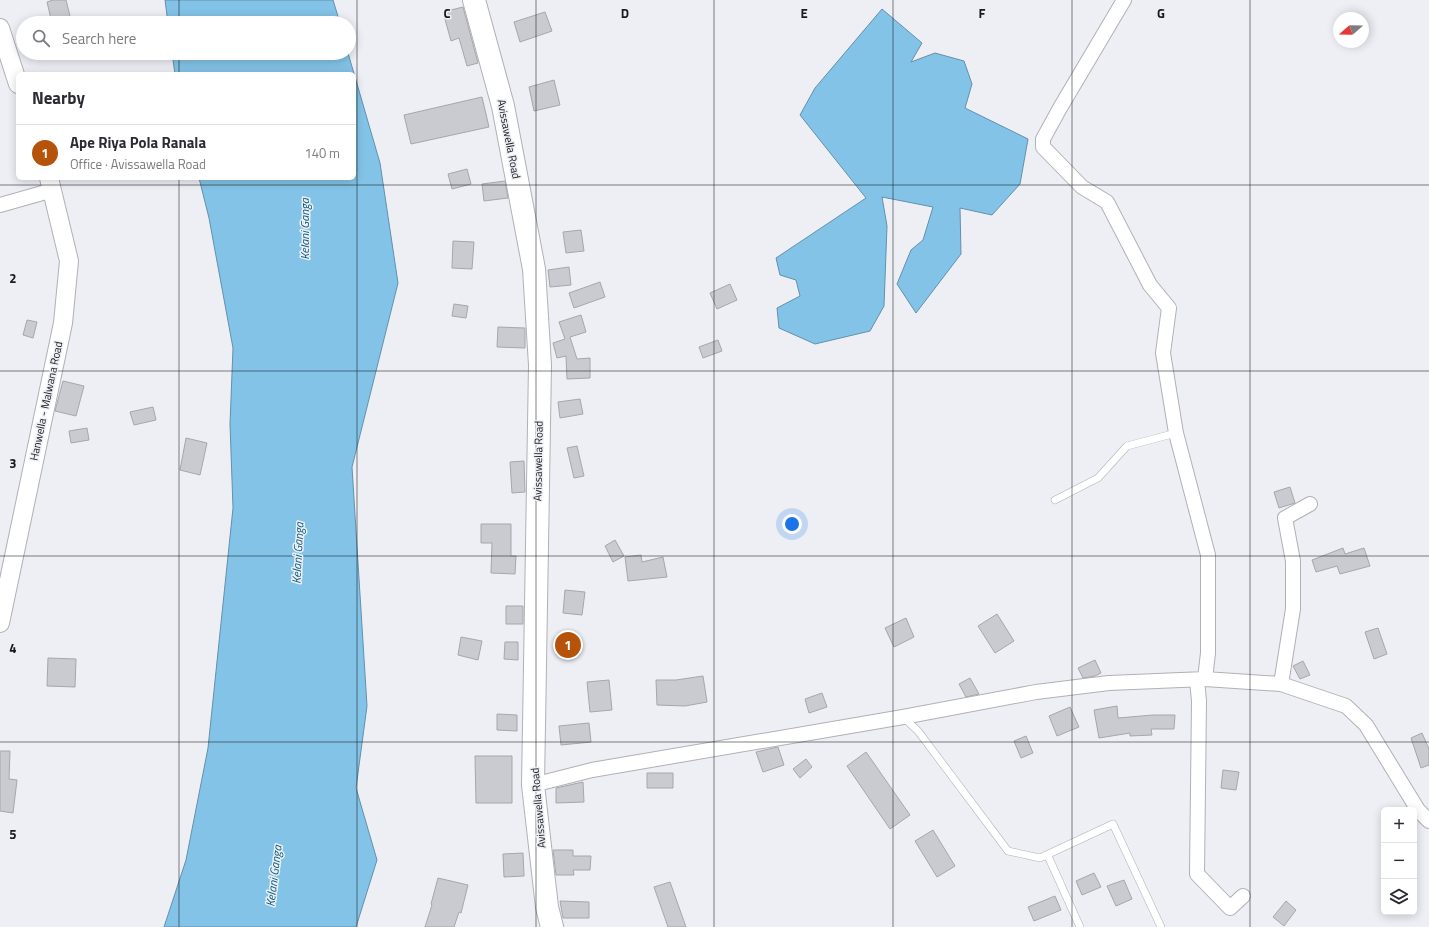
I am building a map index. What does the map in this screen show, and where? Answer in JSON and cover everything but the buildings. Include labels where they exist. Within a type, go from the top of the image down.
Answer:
[{"type":"main road","name":"Avissawella Road","points":[[474,0],[503,106],[534,269],[540,365],[534,785],[547,907],[552,927]]},
{"type":"street","points":[[1124,0],[1043,139],[1044,148],[1082,187],[1107,202],[1150,285],[1169,308],[1163,353],[1176,433],[1208,555],[1208,653],[1201,679],[1199,701],[1197,874],[1230,908],[1243,896]]},
{"type":"street","points":[[0,28],[16,78]]},
{"type":"street","points":[[0,206],[51,184]]},
{"type":"street","name":"Hanwella - Malwana Road","points":[[0,623],[62,323],[69,261],[51,184]]},
{"type":"street","points":[[1281,684],[1293,609],[1293,561],[1285,518],[1310,504]]},
{"type":"street","points":[[534,785],[592,770],[903,717],[1036,692],[1110,683],[1201,679],[1281,684],[1346,706],[1366,725],[1418,810],[1429,821]]},
{"type":"lane","points":[[1055,500],[1098,478],[1127,446],[1176,433]]},
{"type":"lane","points":[[903,717],[918,731],[1008,851],[1040,858],[1048,856],[1113,824],[1161,927]]},
{"type":"lane","points":[[1048,856],[1080,927]]},
{"type":"water","points":[[165,0],[333,0],[338,16],[167,16]]},
{"type":"water","points":[[882,9],[922,43],[911,62],[935,53],[964,61],[972,84],[965,108],[1028,139],[1020,184],[992,215],[960,208],[961,254],[916,313],[897,284],[911,250],[923,240],[933,207],[882,197],[887,226],[884,306],[870,331],[815,344],[779,328],[777,308],[800,296],[796,280],[780,275],[776,258],[866,198],[800,115],[815,88]]},
{"type":"water","points":[[173,60],[350,60],[354,72],[175,72]]},
{"type":"water","name":"Kelani Ganga","points":[[356,80],[380,163],[398,283],[352,467],[367,706],[356,788],[377,860],[356,927],[164,927],[186,860],[208,748],[233,508],[230,424],[233,348],[209,218],[200,180],[356,180]]},
{"type":"place","name":"Ape Riya Pola Ranala","points":[[568,645]]}]
